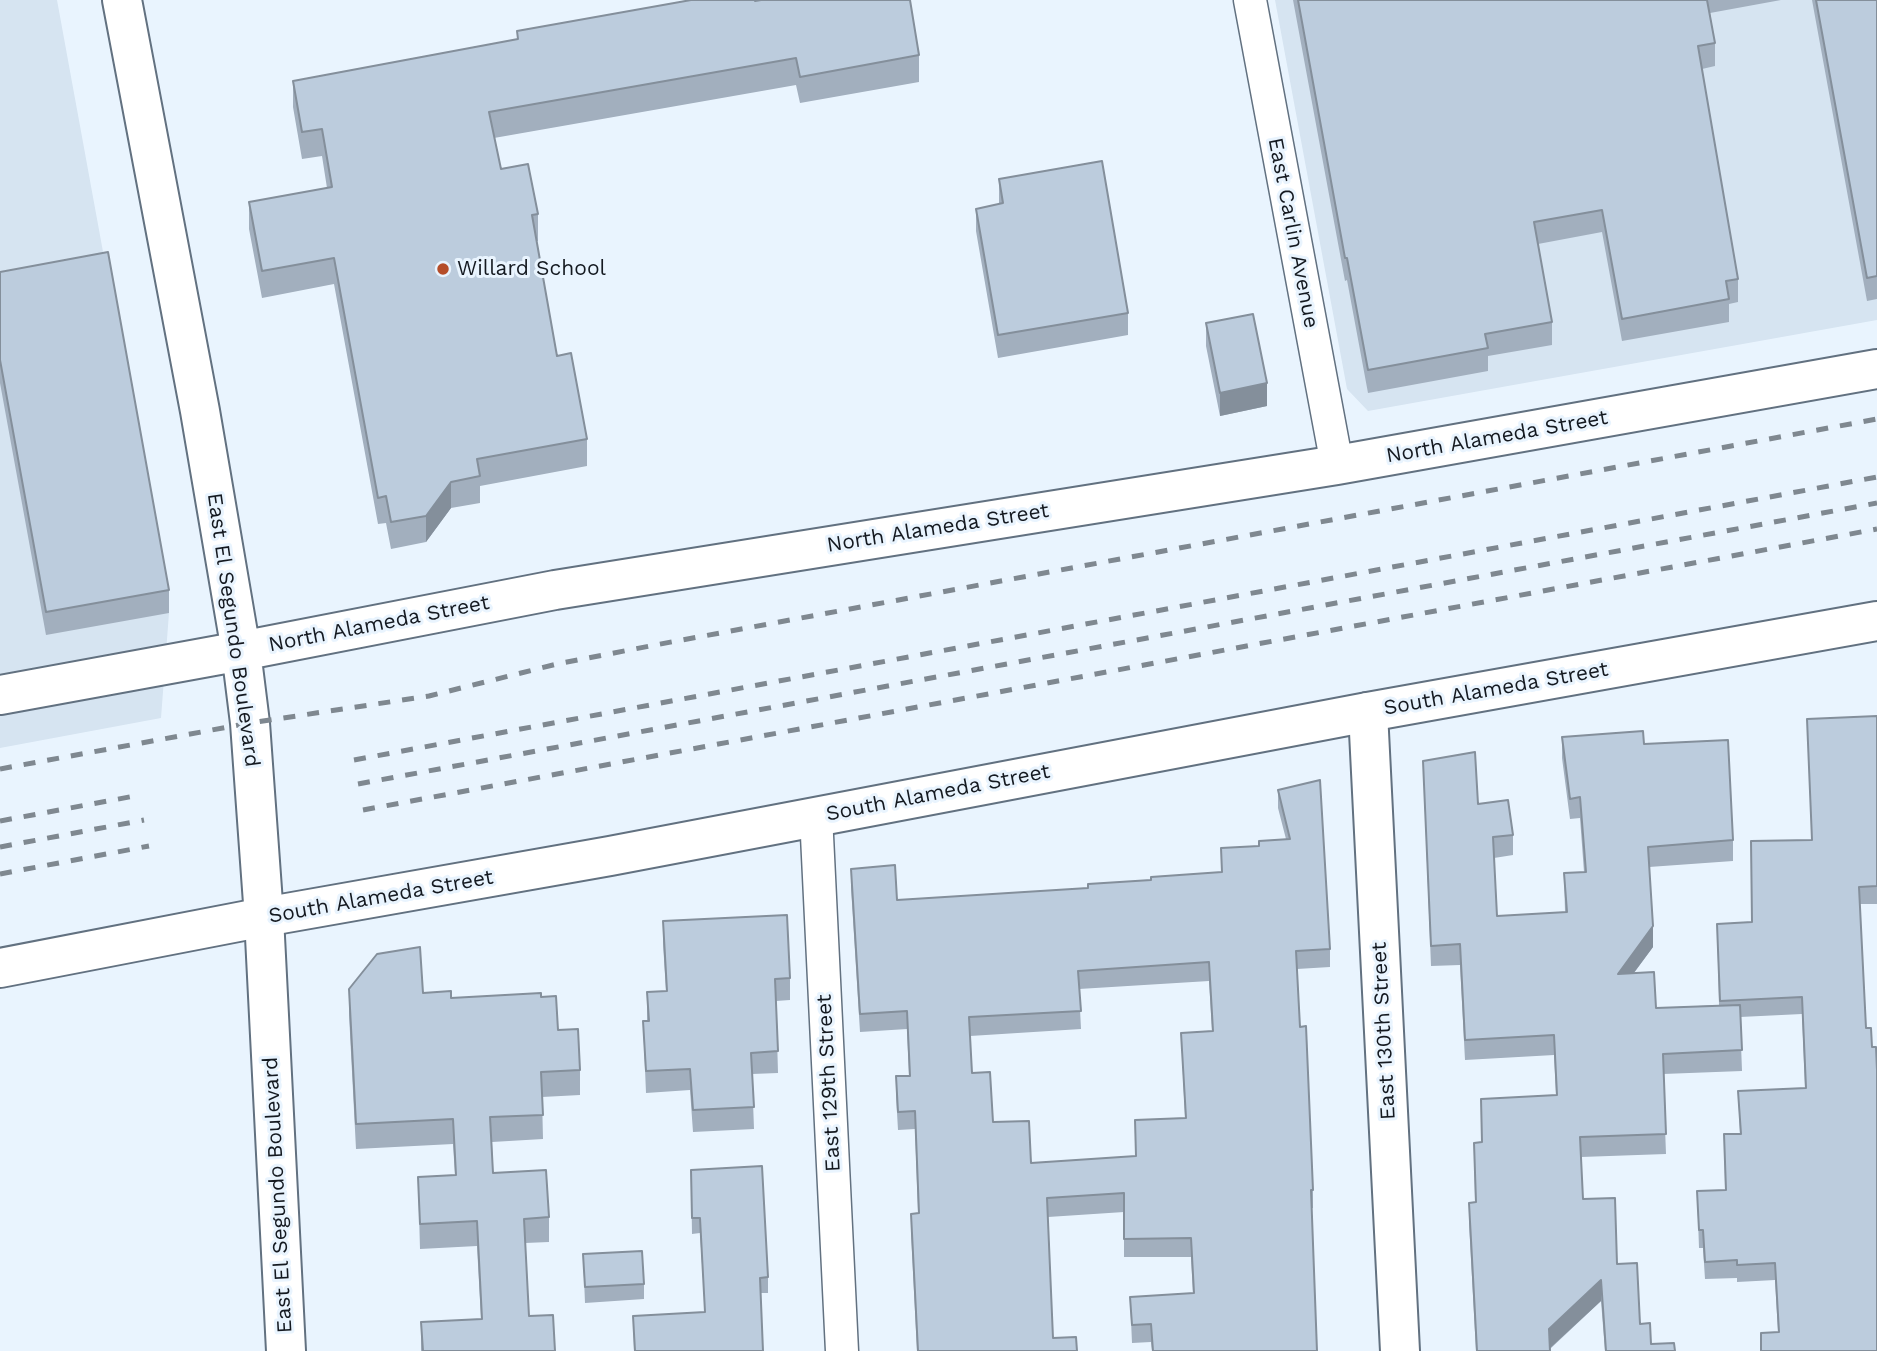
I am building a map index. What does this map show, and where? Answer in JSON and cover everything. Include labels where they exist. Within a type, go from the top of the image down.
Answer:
[{"type":"street","name":"East El Segundo Boulevard","points":[[122,0],[202,423],[241,651],[250,723],[264,917],[286,1351]]},
{"type":"street","name":"East Carlin Avenue","points":[[1250,0],[1337,466]]},
{"type":"street","name":"North Alameda Street","points":[[0,695],[555,590],[1337,466],[1877,369]]},
{"type":"street","name":"South Alameda Street","points":[[0,968],[264,917],[610,856],[1368,712],[1877,621]]},
{"type":"street","name":"East 130th Street","points":[[1368,712],[1400,1351]]},
{"type":"street","name":"East 129th Street","points":[[816,816],[842,1351]]},
{"type":"shaded area","points":[[0,0],[57,0],[169,613],[161,718],[0,748]]},
{"type":"shaded area","points":[[1275,0],[1877,0],[1877,320],[1368,411],[1347,389]]},
{"type":"building","points":[[691,0],[910,0],[919,55],[800,77],[796,58],[489,112],[501,169],[528,164],[538,214],[532,215],[557,356],[571,353],[587,439],[477,459],[480,476],[451,482],[426,516],[391,522],[386,496],[378,498],[334,258],[262,271],[249,202],[332,187],[322,129],[302,132],[293,81],[518,39],[517,31]]},
{"type":"building","points":[[1298,0],[1707,0],[1715,43],[1698,46],[1738,279],[1726,281],[1729,299],[1622,319],[1602,210],[1534,222],[1552,322],[1485,334],[1488,348],[1368,370]]},
{"type":"building","points":[[1816,0],[1877,0],[1877,276],[1867,278]]},
{"type":"building","points":[[1102,161],[1128,313],[998,335],[976,209],[1003,203],[999,179]]},
{"type":"building","points":[[108,252],[169,590],[46,612],[0,360],[0,272]]},
{"type":"building","points":[[1253,314],[1267,383],[1220,393],[1206,323]]},
{"type":"building","points":[[1877,716],[1877,886],[1859,887],[1866,1028],[1871,1028],[1872,1047],[1876,1047],[1877,1070],[1877,1351],[1761,1351],[1761,1333],[1779,1332],[1775,1263],[1737,1265],[1737,1260],[1705,1262],[1703,1230],[1699,1230],[1697,1191],[1726,1190],[1724,1134],[1741,1134],[1738,1091],[1806,1088],[1802,997],[1720,1001],[1717,924],[1752,922],[1751,841],[1812,840],[1807,719]]},
{"type":"building","points":[[1643,731],[1644,744],[1728,740],[1733,840],[1648,847],[1653,926],[1618,974],[1654,972],[1656,1008],[1740,1005],[1742,1050],[1663,1054],[1666,1134],[1580,1137],[1583,1199],[1615,1198],[1617,1264],[1637,1263],[1640,1324],[1650,1323],[1651,1344],[1674,1343],[1675,1351],[1606,1351],[1601,1280],[1549,1329],[1550,1351],[1477,1351],[1469,1203],[1476,1202],[1474,1143],[1482,1142],[1481,1099],[1557,1095],[1554,1035],[1465,1040],[1460,944],[1431,946],[1423,761],[1475,752],[1478,804],[1508,800],[1513,835],[1493,837],[1497,916],[1567,912],[1564,873],[1586,872],[1580,797],[1570,799],[1562,737]]},
{"type":"building","points":[[1320,780],[1330,949],[1296,951],[1300,1027],[1306,1026],[1317,1351],[1153,1351],[1151,1324],[1132,1325],[1130,1297],[1194,1293],[1191,1238],[1124,1239],[1124,1193],[1047,1198],[1053,1338],[1076,1337],[1077,1351],[918,1351],[911,1214],[919,1213],[915,1111],[898,1112],[896,1076],[910,1076],[907,1011],[860,1014],[851,869],[895,865],[897,900],[1088,888],[1088,884],[1222,872],[1221,848],[1259,846],[1259,841],[1290,839],[1278,790]],"holes":[[[1209,962],[1213,1031],[1181,1033],[1186,1118],[1135,1120],[1136,1156],[1031,1163],[1029,1121],[993,1122],[990,1072],[972,1073],[969,1017],[1081,1011],[1078,971]]]},
{"type":"building","points":[[787,915],[790,978],[775,979],[778,1051],[751,1053],[754,1107],[693,1110],[690,1069],[646,1071],[643,1021],[649,1021],[647,992],[667,991],[663,921]]},
{"type":"building","points":[[420,947],[423,993],[451,991],[451,998],[541,993],[541,997],[556,996],[558,1030],[578,1029],[580,1070],[541,1072],[543,1115],[490,1117],[493,1173],[546,1170],[549,1217],[524,1219],[529,1316],[553,1315],[555,1351],[423,1351],[421,1322],[482,1319],[477,1221],[420,1224],[418,1177],[456,1175],[453,1119],[356,1124],[349,989],[377,954]]},
{"type":"building","points":[[762,1166],[768,1277],[760,1278],[763,1351],[635,1351],[633,1316],[705,1312],[700,1218],[692,1218],[691,1170]]},
{"type":"building","points":[[642,1251],[644,1284],[585,1287],[583,1254]]},
{"type":"railway","points":[[0,769],[250,723],[429,696],[557,664],[655,645],[1877,419]]},
{"type":"railway","points":[[354,760],[1877,477]]},
{"type":"railway","points":[[358,784],[1877,503]]},
{"type":"railway","points":[[363,810],[1877,529]]},
{"type":"railway","points":[[0,821],[140,795]]},
{"type":"railway","points":[[0,847],[144,820]]},
{"type":"railway","points":[[0,874],[149,846]]},
{"type":"place","name":"Willard School","points":[[443,269]]}]
